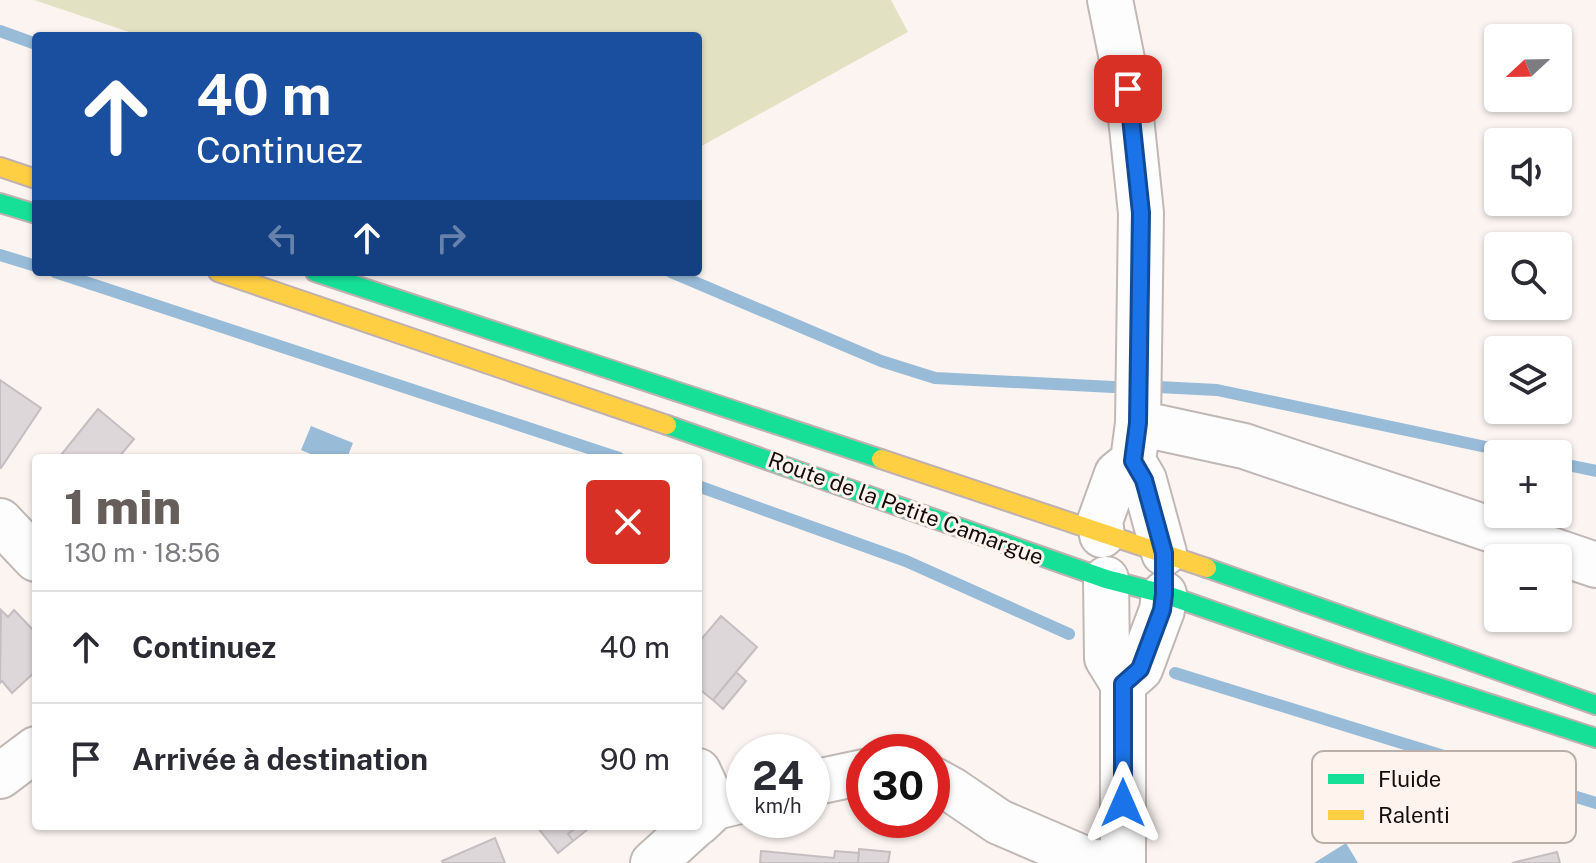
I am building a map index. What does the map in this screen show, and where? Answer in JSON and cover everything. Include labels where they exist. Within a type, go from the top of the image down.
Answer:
[{"type":"main road","points":[[0,167],[32,178]]},
{"type":"main road","points":[[0,203],[32,213]]},
{"type":"main road","name":"Route de la Petite Camargue","points":[[230,276],[822,478],[1164,574],[1596,705]]},
{"type":"main road","name":"Route de la Petite Camargue","points":[[327,276],[840,445],[1104,557],[1164,574],[1337,654],[1596,738]]},
{"type":"street","points":[[1110,0],[1128,89],[1141,213],[1136,442],[1164,574],[1162,610],[1140,669],[1123,684]]},
{"type":"street","points":[[950,789],[999,822],[1092,862],[1123,863],[1123,684],[1107,658],[1100,521],[1117,474],[1136,442]]},
{"type":"street","points":[[1136,442],[1244,446],[1596,565]]},
{"type":"street","points":[[0,521],[32,555]]},
{"type":"street","points":[[0,776],[32,752]]},
{"type":"street","points":[[654,863],[686,830]]},
{"type":"green space","points":[[34,0],[891,0],[908,32],[702,146],[702,32],[129,32]]},
{"type":"water","points":[[311,426],[353,443],[349,454],[310,454],[301,450]]},
{"type":"water","points":[[1346,843],[1358,863],[1314,863]]},
{"type":"building","points":[[0,380],[41,408],[1,468],[0,467]]},
{"type":"building","points":[[98,409],[134,439],[121,454],[62,454]]},
{"type":"building","points":[[1,610],[8,617],[14,610],[32,629],[32,675],[12,693],[2,681],[0,683]]},
{"type":"building","points":[[721,616],[757,647],[713,700],[702,691],[702,638]]},
{"type":"building","points":[[736,672],[746,681],[723,709],[713,700]]},
{"type":"building","points":[[540,830],[573,830],[568,834],[573,841],[558,853]]},
{"type":"building","points":[[573,830],[587,830],[573,841],[568,834]]},
{"type":"building","points":[[495,838],[505,863],[442,861]]},
{"type":"building","points":[[859,849],[890,852],[888,863],[858,863]]},
{"type":"building","points":[[761,851],[834,858],[835,851],[859,853],[858,863],[760,863]]},
{"type":"building","points":[[1557,852],[1560,863],[1512,863]]},
{"type":"waterway","points":[[0,31],[32,43]]},
{"type":"waterway","points":[[0,255],[32,265]]},
{"type":"waterway","points":[[67,276],[607,454]]},
{"type":"waterway","points":[[680,276],[881,361],[935,378],[1113,387]]},
{"type":"waterway","points":[[1158,387],[1217,390],[1484,447]]},
{"type":"waterway","points":[[1572,466],[1596,471]]},
{"type":"waterway","points":[[702,487],[906,561],[1069,634]]},
{"type":"waterway","points":[[1175,673],[1428,751]]},
{"type":"waterway","points":[[1576,797],[1596,803]]},
{"type":"traffic: fast","points":[[0,203],[32,213]]},
{"type":"traffic: fast","points":[[327,276],[881,459]]},
{"type":"traffic: fast","points":[[667,425],[1106,579],[1164,594],[1351,659],[1596,738]]},
{"type":"traffic: fast","points":[[1207,568],[1596,705]]},
{"type":"traffic: slow","points":[[0,167],[32,178]]},
{"type":"traffic: slow","points":[[230,276],[667,425]]},
{"type":"traffic: slow","points":[[881,459],[1207,568]]},
{"type":"route","points":[[1123,803],[1123,684],[1140,669],[1162,610],[1164,594],[1164,553],[1144,480],[1133,461],[1138,423],[1141,213],[1128,89]]}]
